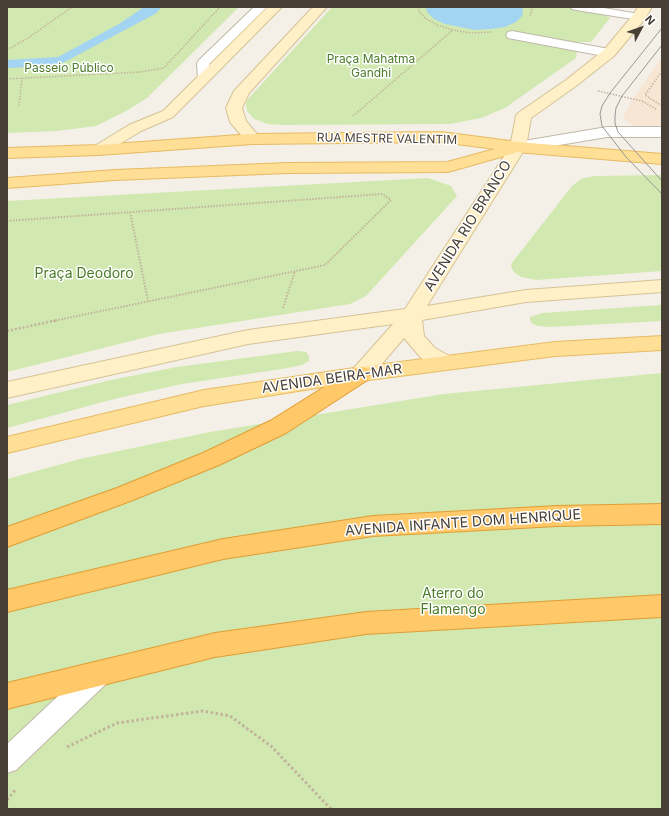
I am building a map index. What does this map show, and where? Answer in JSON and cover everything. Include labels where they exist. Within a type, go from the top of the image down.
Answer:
[{"type":"highway","points":[[7,537],[111,499],[211,459],[278,427],[360,374]]},
{"type":"highway","name":"AVENIDA INFANTE DOM HENRIQUE","points":[[7,601],[222,549],[373,526],[557,516],[662,514]]},
{"type":"highway","points":[[7,696],[215,645],[366,623],[662,606]]},
{"type":"main road","name":"RUA MESTRE VALENTIM","points":[[7,153],[99,150],[253,139],[335,138],[442,137],[518,147]]},
{"type":"main road","name":"RUA MESTRE VALENTIM","points":[[7,183],[115,175],[288,168],[448,167],[518,147]]},
{"type":"main road","points":[[518,147],[662,159]]},
{"type":"main road","name":"AVENIDA BEIRA-MAR","points":[[7,445],[204,398],[360,374],[555,349],[662,343]]},
{"type":"street","points":[[99,150],[135,128],[168,114],[275,7]]},
{"type":"street","points":[[253,139],[238,122],[234,108],[242,91],[320,7]]},
{"type":"street","name":"AVENIDA RIO BRANCO","points":[[360,374],[412,315],[518,147],[524,116],[571,83],[609,53],[642,12]]},
{"type":"street","points":[[518,147],[607,132],[662,132]]},
{"type":"street","points":[[7,390],[248,337],[412,315],[526,296],[662,286]]},
{"type":"street","points":[[412,315],[414,338],[428,353],[446,363]]},
{"type":"lane","points":[[204,78],[203,63],[261,7]]},
{"type":"lane","points":[[576,7],[642,12]]},
{"type":"lane","points":[[512,35],[609,53]]},
{"type":"lane","points":[[7,760],[99,674]]},
{"type":"path","points":[[7,50],[28,38],[72,7]]},
{"type":"path","points":[[7,79],[141,72],[164,68],[220,7]]},
{"type":"path","points":[[419,7],[419,11],[425,18],[437,25],[453,30],[471,33],[496,32]]},
{"type":"path","points":[[529,18],[532,10],[530,7]]},
{"type":"path","points":[[335,138],[356,113],[453,30]]},
{"type":"path","points":[[662,70],[645,95],[653,102],[662,106]]},
{"type":"path","points":[[19,106],[22,78]]},
{"type":"path","points":[[571,83],[642,101],[662,112]]},
{"type":"path","points":[[7,221],[382,194],[391,200],[325,265],[7,331]]},
{"type":"path","points":[[130,212],[148,301]]},
{"type":"path","points":[[275,333],[296,270]]},
{"type":"path","points":[[62,751],[117,723],[203,711],[230,716],[271,746],[331,809]]},
{"type":"path","points":[[7,800],[19,785]]},
{"type":"shaded area","points":[[662,57],[662,128],[634,126],[623,117],[632,100]]},
{"type":"green space","name":"Passeio Público","points":[[7,7],[239,7],[147,98],[128,110],[96,126],[57,131],[7,133]]},
{"type":"green space","name":"Praça Mahatma Gandhi","points":[[332,7],[620,7],[605,9],[603,14],[610,18],[591,42],[574,42],[571,45],[577,52],[576,58],[505,108],[481,118],[450,124],[284,125],[268,124],[254,119],[247,111],[246,103],[248,99]]},
{"type":"green space","points":[[662,175],[662,271],[536,280],[521,277],[512,269],[511,264],[572,186],[581,179],[594,176]]},
{"type":"green space","name":"Praça Deodoro","points":[[428,178],[451,186],[457,196],[366,296],[350,304],[159,334],[7,372],[7,201]]},
{"type":"green space","points":[[662,305],[662,321],[550,327],[532,324],[530,320],[530,317],[542,313]]},
{"type":"green space","points":[[297,351],[306,352],[309,356],[309,361],[302,365],[288,368],[182,384],[118,398],[7,428],[7,405],[111,380],[177,367]]},
{"type":"green space","name":"Aterro do Flamengo","points":[[662,373],[662,809],[7,809],[7,479],[80,459],[210,432],[444,394]]},
{"type":"water","points":[[144,7],[162,7],[155,14],[57,66],[7,68],[7,60],[58,57],[119,24]]},
{"type":"water","points":[[426,7],[522,7],[523,10],[522,16],[516,22],[505,27],[475,30],[445,24],[434,19],[427,12]]},
{"type":"tram line","points":[[662,28],[610,93],[602,106],[600,114],[602,126],[626,157],[662,194]]},
{"type":"tram line","points":[[662,45],[622,96],[616,108],[615,116],[615,123],[618,132],[662,181]]}]
